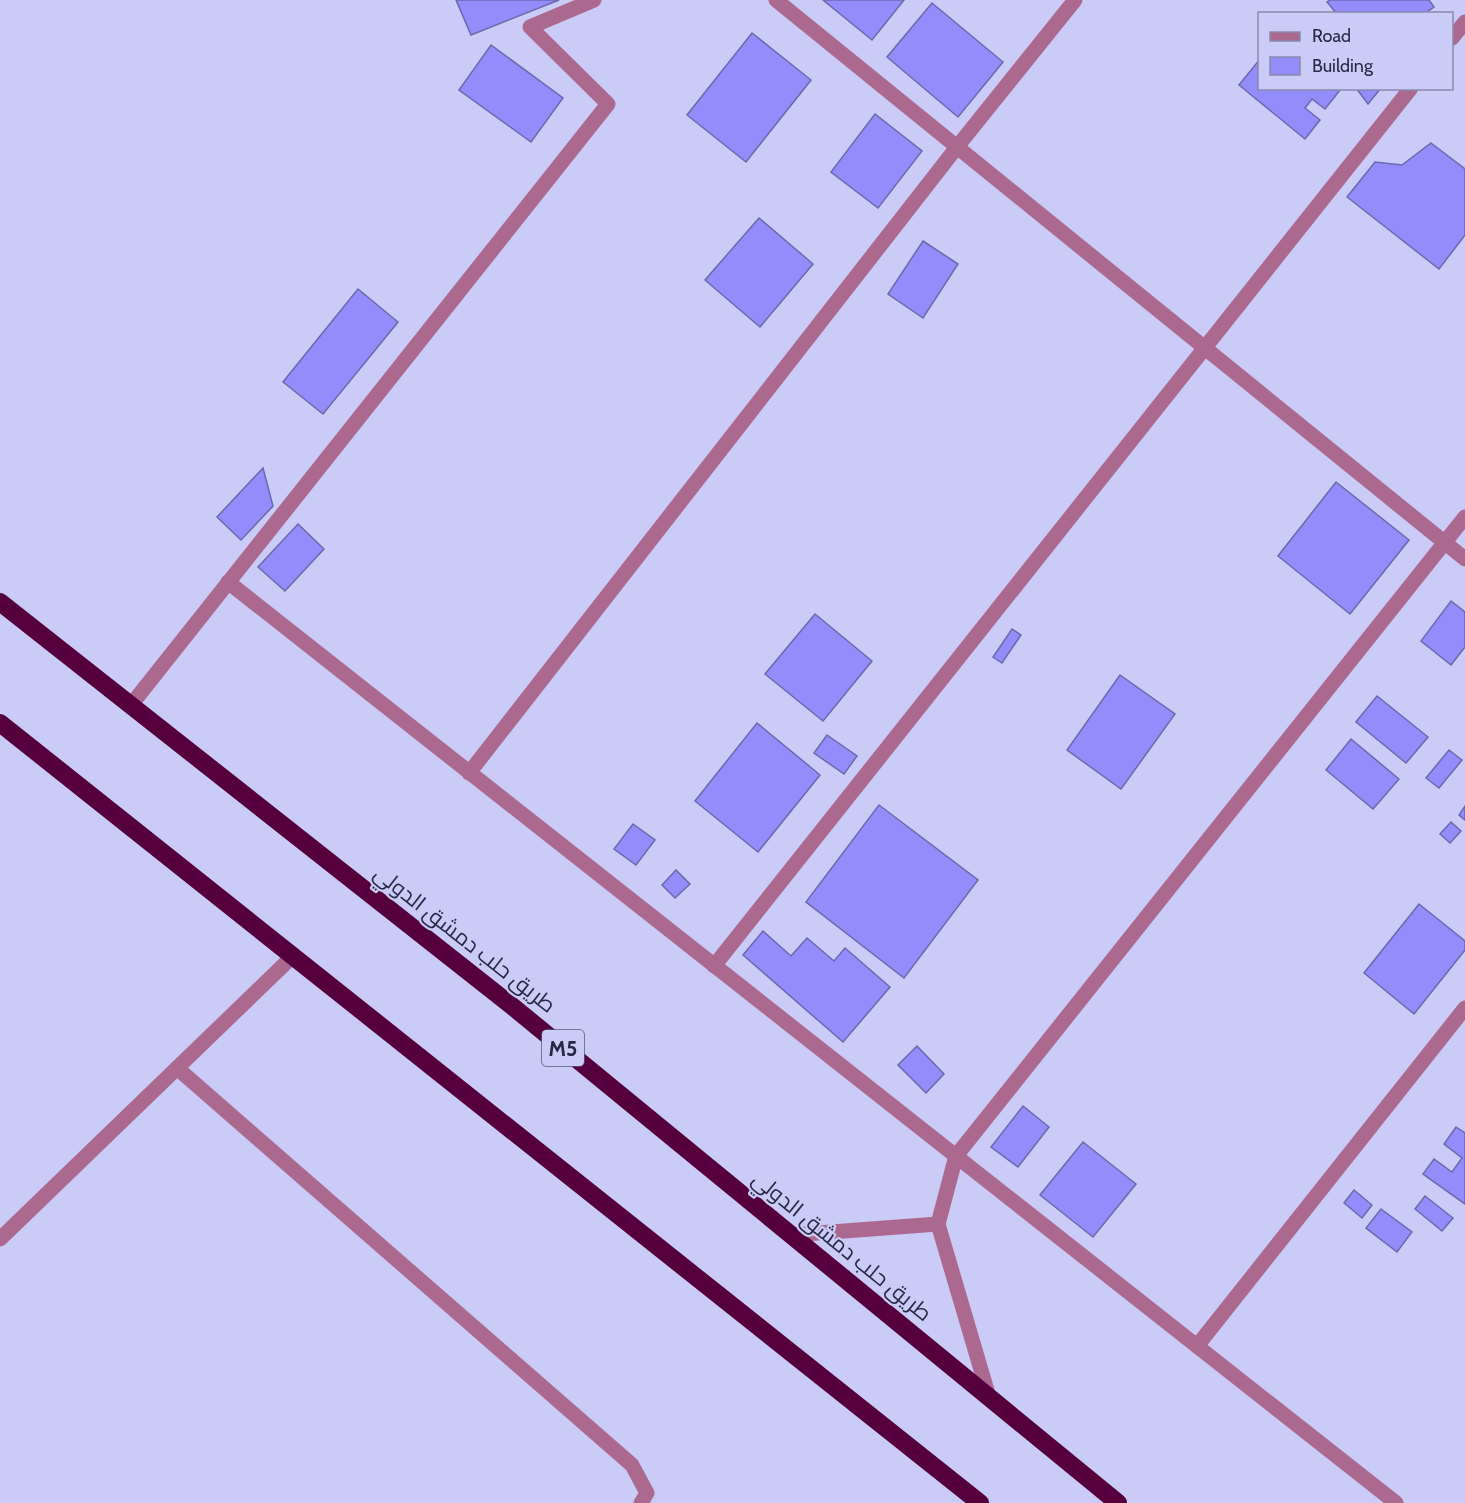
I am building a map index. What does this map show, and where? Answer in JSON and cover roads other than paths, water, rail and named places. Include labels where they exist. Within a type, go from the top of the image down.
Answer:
[{"type":"highway","name":"طريق حلب دمشق الدولي","points":[[0,602],[512,1006],[1118,1503]]},
{"type":"highway","points":[[0,723],[980,1503]]},
{"type":"street","points":[[130,705],[608,104],[530,27],[594,0]]},
{"type":"street","points":[[776,0],[1465,560]]},
{"type":"street","points":[[470,773],[957,147],[1075,0]]},
{"type":"street","points":[[1453,37],[1465,22]]},
{"type":"street","points":[[714,966],[1409,90]]},
{"type":"street","points":[[989,1397],[938,1224],[956,1156],[1465,517]]},
{"type":"street","points":[[228,582],[1396,1503]]},
{"type":"street","points":[[0,1239],[293,956]]},
{"type":"street","points":[[1197,1346],[1465,1008]]},
{"type":"street","points":[[177,1068],[632,1465],[647,1493],[641,1503]]},
{"type":"street","points":[[791,1235],[938,1224]]}]
